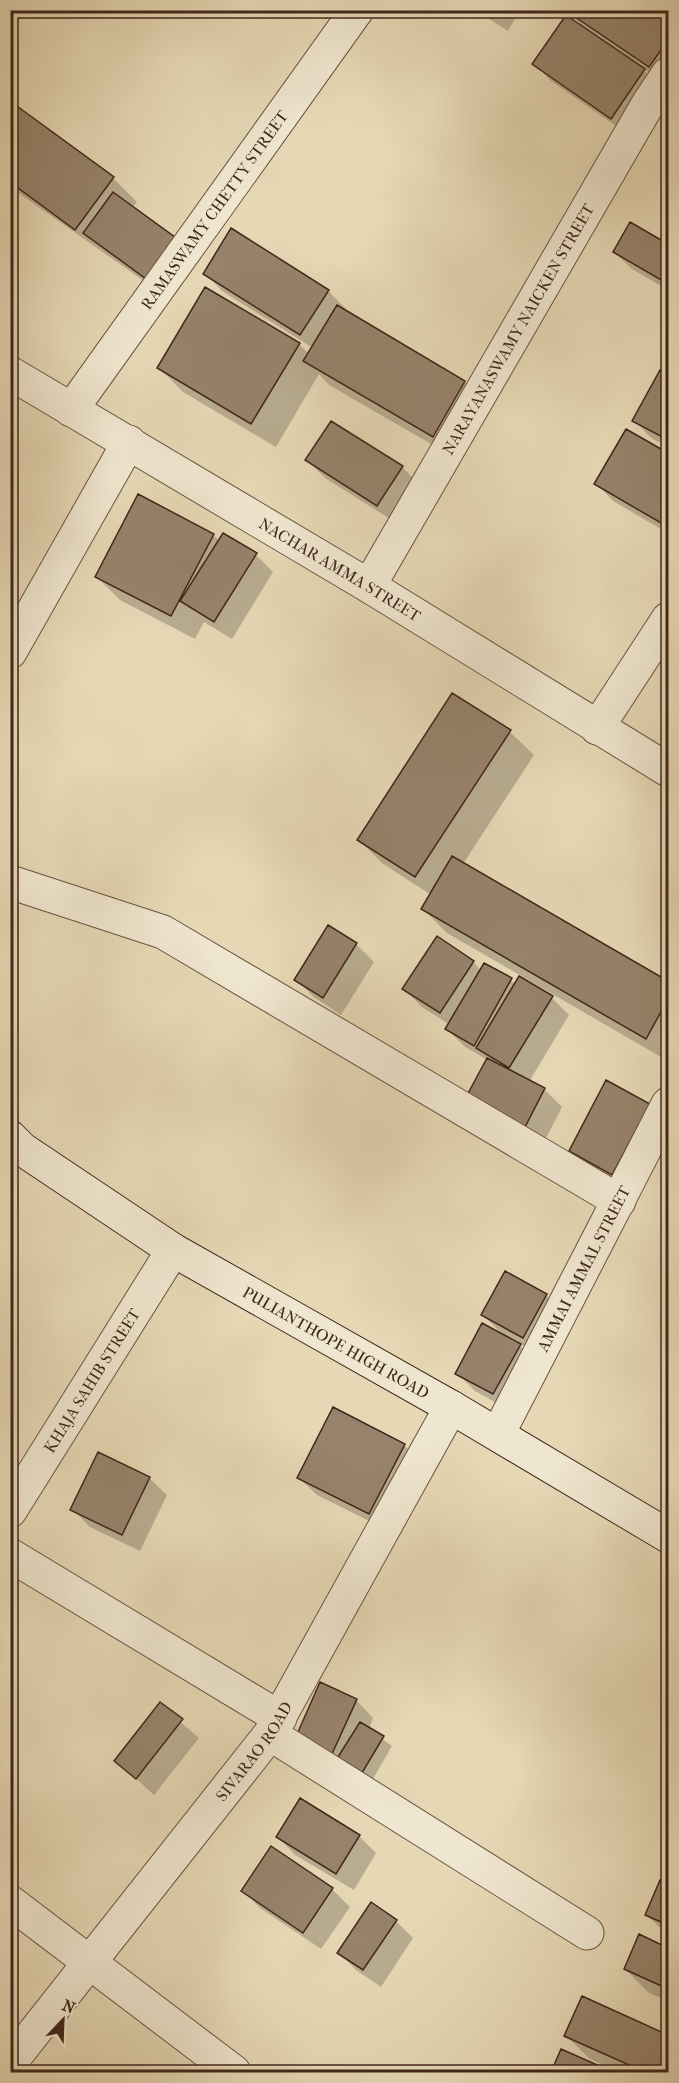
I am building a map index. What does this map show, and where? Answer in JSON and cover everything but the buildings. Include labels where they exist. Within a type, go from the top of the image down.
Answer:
[{"type":"street","name":"RAMASWAMY CHETTY STREET","points":[[71,410],[357,10]]},
{"type":"street","name":"NARAYANASWAMY NAICKEN STREET","points":[[369,586],[648,104],[669,74]]},
{"type":"street","name":"NACHAR AMMA STREET","points":[[10,373],[369,586],[597,728],[669,770]]},
{"type":"street","points":[[10,652],[129,442]]},
{"type":"street","points":[[597,728],[669,619]]},
{"type":"street","points":[[10,882],[163,932],[619,1201]]},
{"type":"street","name":"AMMAI AMMAL STREET","points":[[498,1434],[669,1104]]},
{"type":"street","name":"PULIANTHOPE HIGH ROAD","points":[[14,1149],[173,1250],[452,1407],[669,1536]]},
{"type":"street","name":"KHAJA SAHIB STREET","points":[[10,1511],[19,1476],[173,1250]]},
{"type":"street","name":"SIVARAO ROAD","points":[[10,2063],[275,1726],[452,1407]]},
{"type":"street","points":[[10,1555],[275,1726],[586,1933]]},
{"type":"street","points":[[10,1902],[234,2073]]}]
